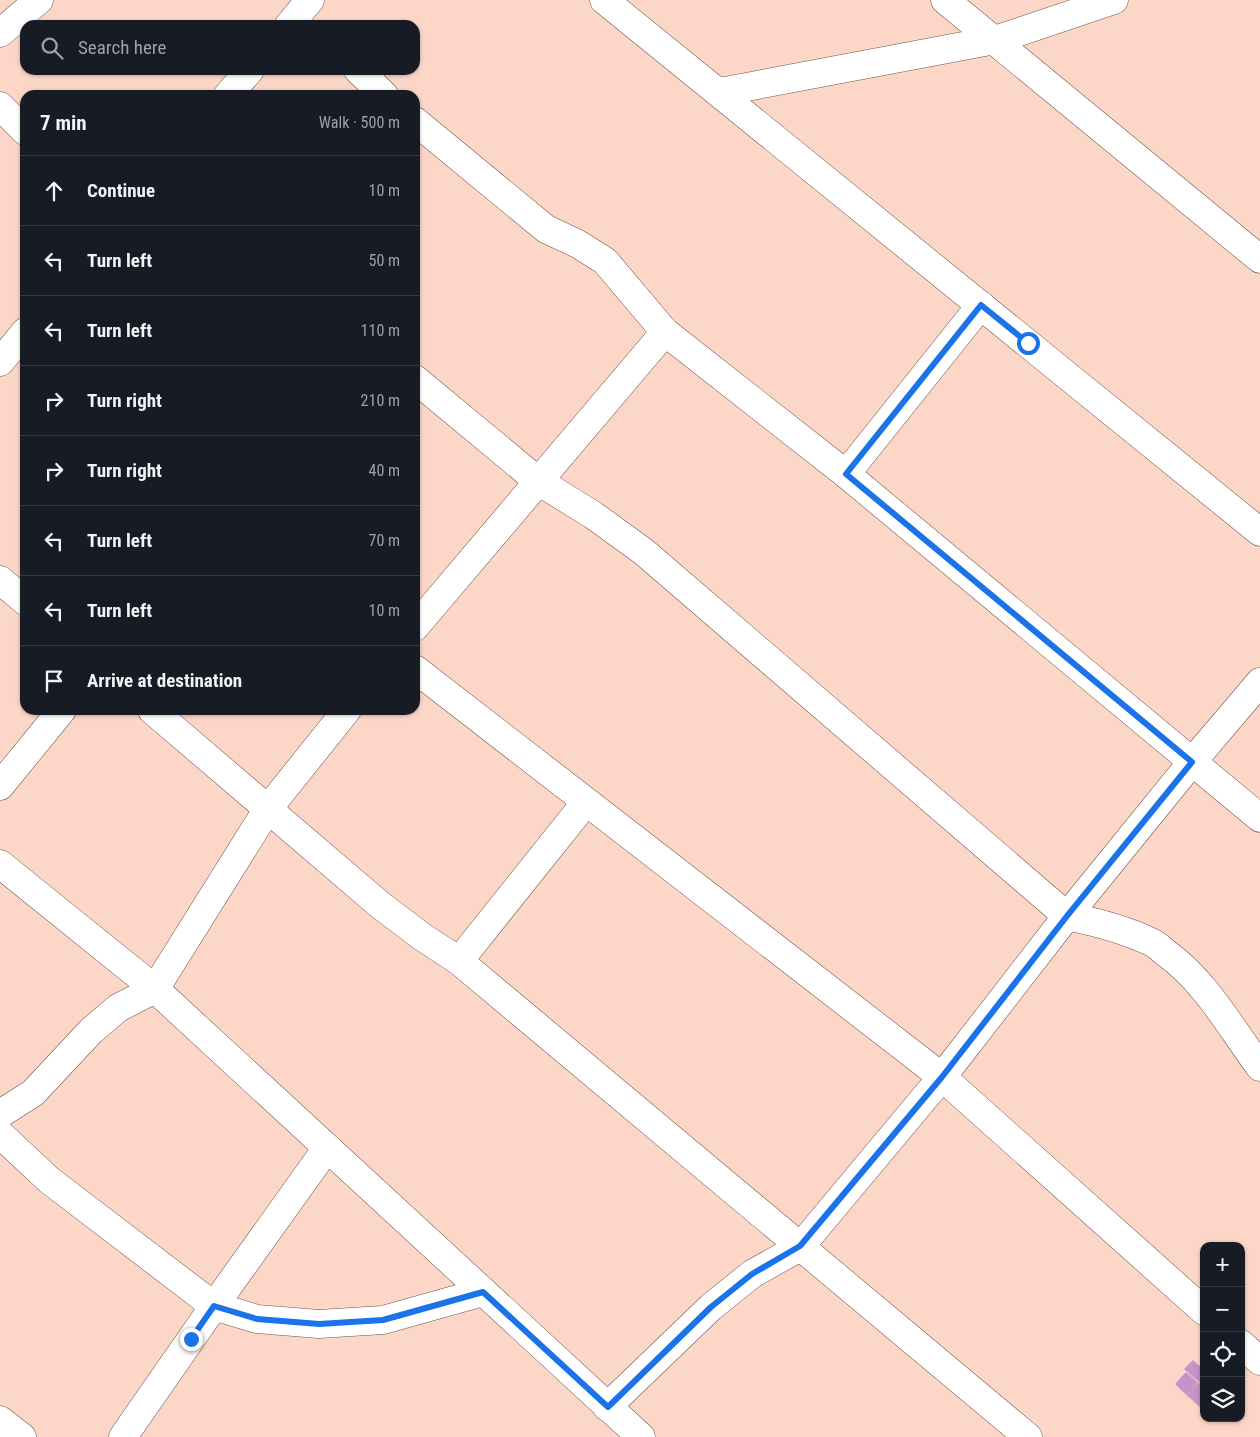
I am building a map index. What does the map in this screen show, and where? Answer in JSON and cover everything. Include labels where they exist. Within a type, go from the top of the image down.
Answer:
[{"type":"street","points":[[0,33],[39,0]]},
{"type":"street","points":[[604,0],[720,92],[1260,532]]},
{"type":"street","points":[[945,0],[1260,259]]},
{"type":"street","points":[[720,92],[995,40],[1114,0]]},
{"type":"street","points":[[232,90],[246,75]]},
{"type":"street","points":[[363,75],[379,90]]},
{"type":"street","points":[[0,106],[20,126]]},
{"type":"street","points":[[420,126],[546,229],[578,244],[605,261],[665,332],[846,474],[1260,818]]},
{"type":"street","points":[[846,474],[981,305]]},
{"type":"street","points":[[420,621],[665,332]]},
{"type":"street","points":[[0,362],[20,340]]},
{"type":"street","points":[[420,383],[538,481],[594,515],[644,552],[1067,916],[1108,925],[1152,942],[1181,964],[1210,995],[1260,1067]]},
{"type":"street","points":[[0,580],[20,597]]},
{"type":"street","points":[[420,673],[942,1077],[1200,1307]]},
{"type":"street","points":[[608,1407],[711,1307],[752,1274],[800,1246],[942,1077],[1067,916],[1192,762],[1260,682]]},
{"type":"street","points":[[0,786],[58,715]]},
{"type":"street","points":[[158,715],[379,904],[421,936],[459,961],[1028,1437]]},
{"type":"street","points":[[0,1114],[33,1093],[91,1031],[118,1008],[155,989],[267,810],[343,715]]},
{"type":"street","points":[[459,961],[586,802]]},
{"type":"street","points":[[0,864],[155,989],[641,1437]]},
{"type":"street","points":[[0,1134],[49,1180],[214,1306],[257,1319],[319,1324],[383,1320],[483,1292]]},
{"type":"street","points":[[123,1437],[327,1148]]},
{"type":"street","points":[[1245,1348],[1260,1361]]},
{"type":"street","points":[[0,1420],[22,1437]]},
{"type":"building","points":[[1193,1360],[1200,1366],[1200,1382],[1184,1369]]},
{"type":"building","points":[[1186,1372],[1197,1382],[1187,1395],[1175,1384]]},
{"type":"building","points":[[1200,1382],[1200,1406],[1188,1396]]},
{"type":"route","points":[[191,1339],[214,1306],[257,1319],[319,1324],[383,1320],[483,1292],[608,1407],[711,1307],[752,1274],[800,1246],[942,1077],[1067,916],[1192,762],[846,474],[981,305],[1028,343]]}]
